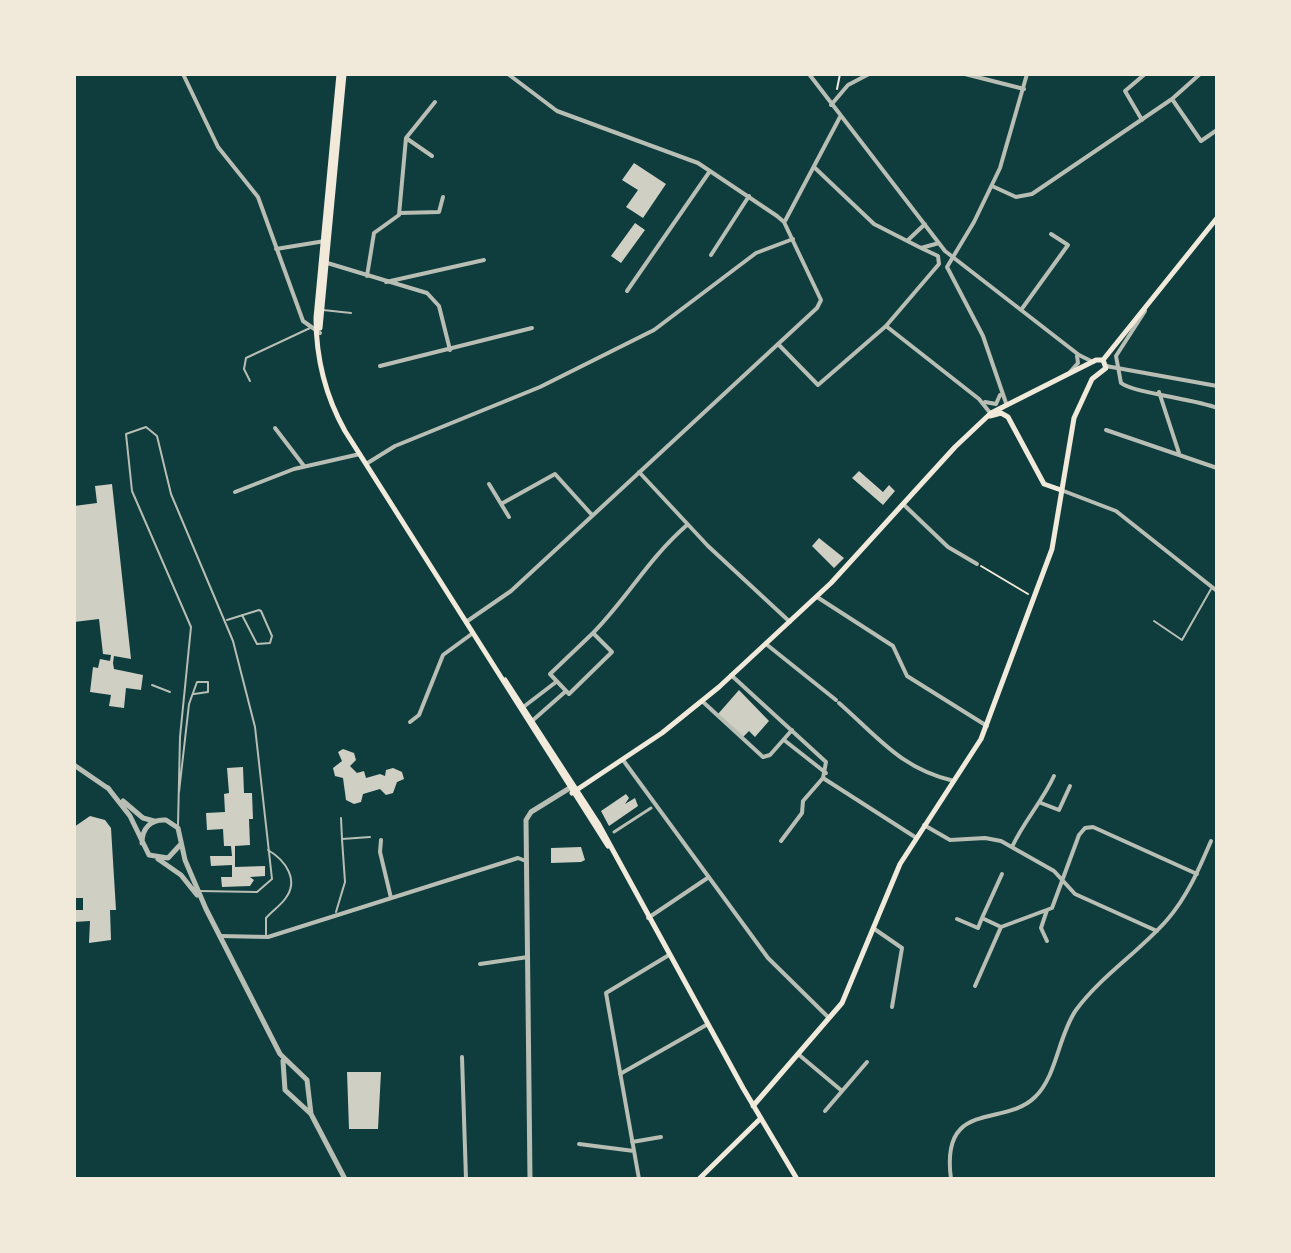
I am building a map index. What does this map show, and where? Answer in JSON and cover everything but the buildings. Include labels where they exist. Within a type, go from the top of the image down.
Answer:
[{"type":"main road","points":[[341,74],[318,332],[320,361],[335,411],[608,846],[760,1119],[797,1179]]},
{"type":"main road","points":[[753,1106],[844,1000],[915,837],[956,782],[987,726],[1052,549],[1074,418],[1091,381],[1217,218]]},
{"type":"main road","points":[[318,332],[324,262]]},
{"type":"main road","points":[[573,789],[623,760],[702,701],[766,644],[817,597],[990,415],[1006,403],[1068,373],[1093,363],[1104,363]]},
{"type":"main road","points":[[1093,363],[1094,370],[1100,373]]},
{"type":"main road","points":[[990,415],[1001,413],[1008,417],[1044,484],[1061,490]]},
{"type":"main road","points":[[699,1179],[760,1119]]},
{"type":"street","points":[[183,74],[214,139],[256,194],[303,321],[318,332]]},
{"type":"street","points":[[466,622],[511,591],[821,302],[817,286],[784,222],[749,196],[710,171],[668,150],[557,111],[508,74]]},
{"type":"street","points":[[809,74],[939,243],[1073,351],[1093,363]]},
{"type":"street","points":[[831,105],[850,83],[868,74]]},
{"type":"street","points":[[965,74],[1024,89]]},
{"type":"street","points":[[1006,403],[1000,394],[983,336],[947,272],[992,186],[1027,74]]},
{"type":"street","points":[[1142,120],[1125,91],[1145,74]]},
{"type":"street","points":[[992,186],[1012,196],[1032,194],[1172,99],[1200,74]]},
{"type":"street","points":[[1172,99],[1201,141],[1217,130]]},
{"type":"street","points":[[400,213],[406,138],[435,102]]},
{"type":"street","points":[[784,222],[840,117]]},
{"type":"street","points":[[406,138],[432,156]]},
{"type":"street","points":[[778,344],[818,385],[886,326],[940,263],[937,255],[874,224],[814,167]]},
{"type":"street","points":[[627,291],[710,171]]},
{"type":"street","points":[[711,255],[749,196]]},
{"type":"street","points":[[367,276],[374,233],[400,213],[439,212],[443,197]]},
{"type":"street","points":[[907,241],[925,224]]},
{"type":"street","points":[[1021,310],[1068,245],[1051,234]]},
{"type":"street","points":[[366,464],[399,444],[536,389],[654,330],[756,253],[793,239]]},
{"type":"street","points":[[276,249],[326,241]]},
{"type":"street","points":[[921,248],[939,243]]},
{"type":"street","points":[[384,282],[484,260]]},
{"type":"street","points":[[324,262],[384,282],[419,289],[432,297],[440,309],[450,350]]},
{"type":"street","points":[[1151,302],[1116,356],[1119,380],[1125,386],[1217,408]]},
{"type":"street","points":[[886,326],[979,399],[994,405],[1000,394]]},
{"type":"street","points":[[380,366],[532,328]]},
{"type":"street","points":[[1068,373],[1078,363],[1073,351]]},
{"type":"street","points":[[1104,363],[1217,386]]},
{"type":"street","points":[[1159,392],[1179,453]]},
{"type":"street","points":[[979,399],[990,415]]},
{"type":"street","points":[[1008,417],[1008,408],[1015,400]]},
{"type":"street","points":[[275,428],[304,466]]},
{"type":"street","points":[[1106,430],[1217,468]]},
{"type":"street","points":[[235,492],[304,466],[360,454]]},
{"type":"street","points":[[639,472],[687,525],[790,622]]},
{"type":"street","points":[[501,504],[555,474],[593,515]]},
{"type":"street","points":[[489,484],[509,517]]},
{"type":"street","points":[[1061,490],[1116,511],[1217,591]]},
{"type":"street","points":[[903,504],[948,547],[977,564]]},
{"type":"street","points":[[593,633],[612,652],[569,694],[550,674],[620,605],[655,554],[687,525]]},
{"type":"street","points":[[817,597],[893,646],[907,676],[987,726]]},
{"type":"street","points":[[410,722],[419,715],[443,655],[473,633]]},
{"type":"street","points":[[766,644],[838,701],[904,763],[928,775],[956,782]]},
{"type":"street","points":[[731,675],[825,759],[825,776],[803,801],[802,813],[781,841]]},
{"type":"street","points":[[523,708],[557,681]]},
{"type":"street","points":[[531,721],[566,691]]},
{"type":"street","points":[[702,701],[760,756],[768,756],[792,730]]},
{"type":"street","points":[[784,739],[825,776],[915,837]]},
{"type":"street","points":[[623,760],[772,962],[829,1018]]},
{"type":"street","points":[[74,765],[108,788],[143,818],[168,821],[179,830],[181,844],[206,909],[280,1054],[285,1090],[311,1114],[345,1179]]},
{"type":"street","points":[[1012,847],[1027,817],[1041,803],[1054,776]]},
{"type":"street","points":[[1041,803],[1059,810],[1070,786]]},
{"type":"street","points":[[108,788],[130,816],[148,854],[188,882],[206,909]]},
{"type":"street","points":[[530,1179],[527,817],[573,789]]},
{"type":"street","points":[[614,832],[654,806]]},
{"type":"street","points":[[142,843],[144,830],[155,821]]},
{"type":"street","points":[[924,825],[950,840],[989,838],[1012,847],[1051,869],[1078,896],[1157,931]]},
{"type":"street","points":[[982,918],[1001,927],[1052,908],[1081,832],[1090,826],[1197,874]]},
{"type":"street","points":[[381,840],[380,852],[391,898]]},
{"type":"street","points":[[951,1179],[951,1153],[962,1130],[979,1116],[1020,1107],[1036,1096],[1045,1083],[1066,1027],[1092,993],[1157,931],[1182,899],[1211,841]]},
{"type":"street","points":[[157,859],[173,856],[181,844]]},
{"type":"street","points":[[220,936],[266,938],[518,858],[526,861]]},
{"type":"street","points":[[957,919],[978,928],[1002,874]]},
{"type":"street","points":[[648,918],[709,877]]},
{"type":"street","points":[[1047,910],[1041,928],[1047,941]]},
{"type":"street","points":[[975,986],[1001,927]]},
{"type":"street","points":[[873,928],[902,948],[892,1007]]},
{"type":"street","points":[[639,1179],[606,993],[669,955]]},
{"type":"street","points":[[480,964],[528,957]]},
{"type":"street","points":[[620,1074],[708,1024]]},
{"type":"street","points":[[280,1054],[307,1080],[311,1114]]},
{"type":"street","points":[[798,1054],[842,1091]]},
{"type":"street","points":[[462,1057],[466,1179]]},
{"type":"street","points":[[825,1111],[867,1062]]},
{"type":"street","points":[[285,1079],[299,1073]]},
{"type":"street","points":[[294,1096],[307,1088]]},
{"type":"street","points":[[632,1142],[661,1137]]},
{"type":"street","points":[[579,1144],[634,1151]]},
{"type":"lane","points":[[322,310],[351,313]]},
{"type":"lane","points":[[250,381],[244,369],[246,358],[310,328]]},
{"type":"lane","points":[[179,830],[177,809],[190,624],[131,487],[126,434],[146,427],[157,436],[170,491],[226,620],[253,719],[267,850],[273,876],[263,889],[239,893],[198,891]]},
{"type":"lane","points":[[1154,621],[1182,640],[1211,588]]},
{"type":"lane","points":[[226,620],[242,615],[259,610],[272,636],[265,645],[255,642],[242,615]]},
{"type":"lane","points":[[177,809],[190,700],[197,682],[208,682],[208,692],[194,694]]},
{"type":"lane","points":[[152,685],[170,692]]},
{"type":"lane","points":[[336,915],[345,879],[341,818]]},
{"type":"lane","points":[[342,839],[370,837]]},
{"type":"lane","points":[[266,938],[266,918],[287,897],[291,882],[285,864],[267,850]]},
{"type":"path","points":[[837,98],[840,74]]},
{"type":"path","points":[[977,564],[1033,597]]}]
